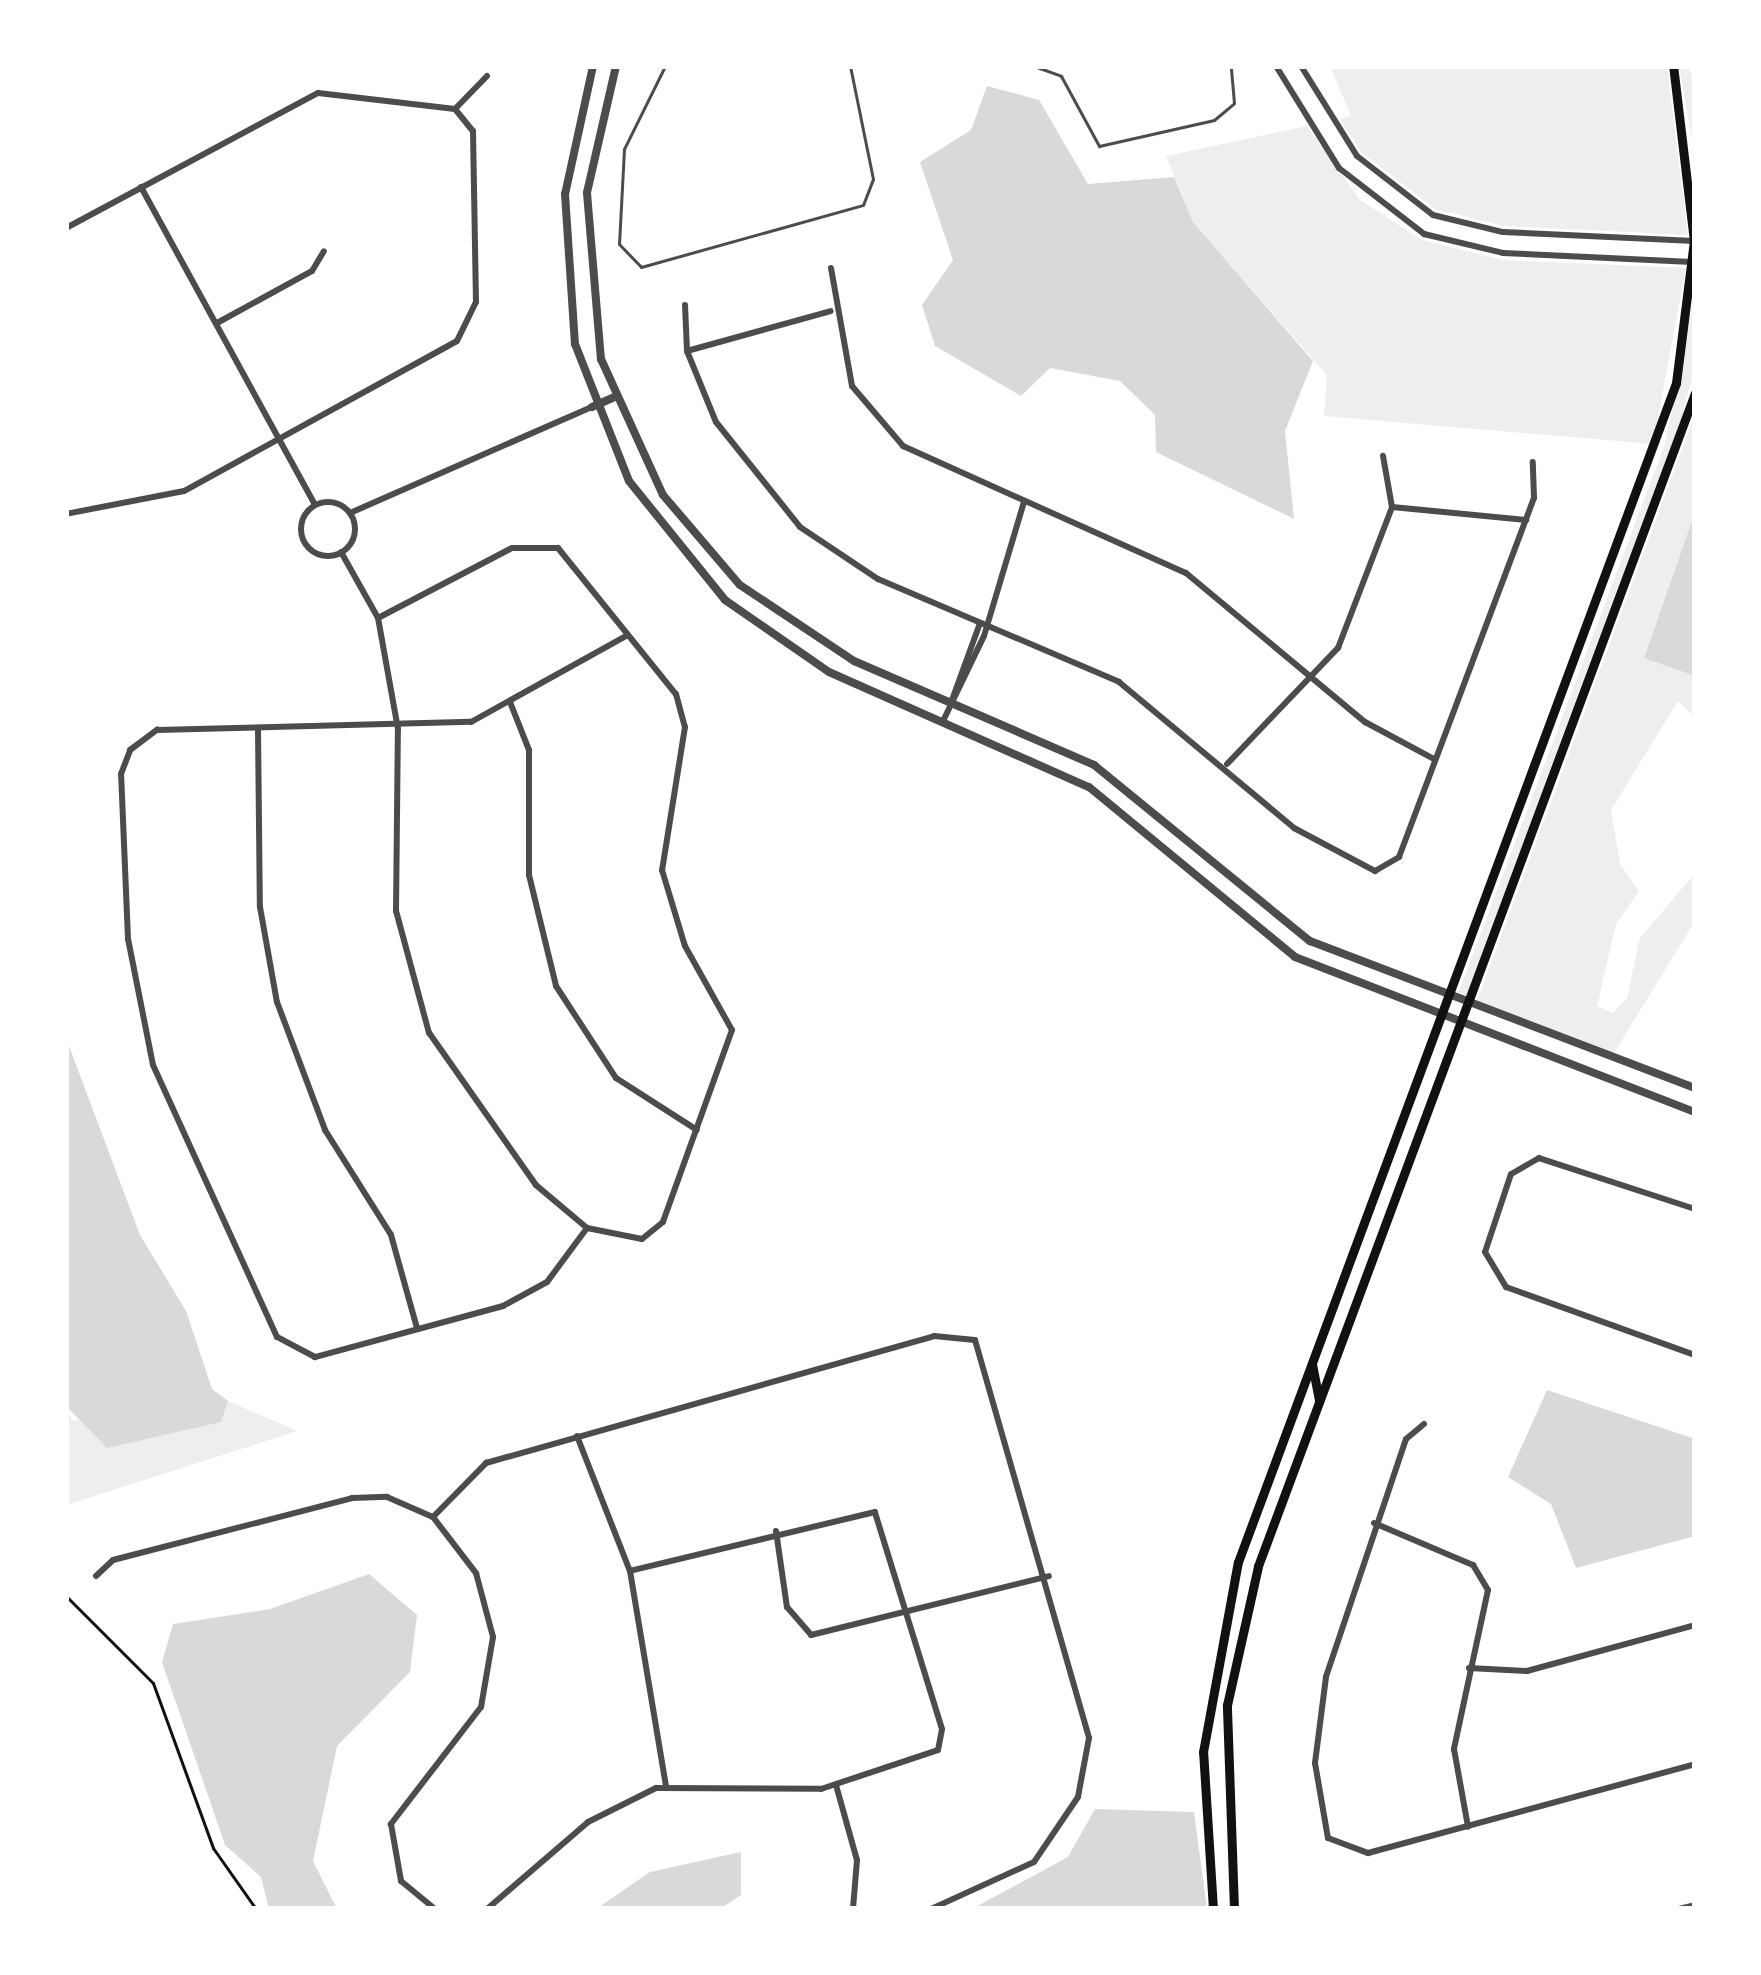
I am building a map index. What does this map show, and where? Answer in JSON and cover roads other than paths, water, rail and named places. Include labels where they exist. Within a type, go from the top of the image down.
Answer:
[{"type":"main road","points":[[1213,1909],[1202,1790],[1214,1657],[1312,1364],[1660,442],[1694,262],[1673,66]]},
{"type":"main road","points":[[1234,1909],[1222,1810],[1230,1684],[1258,1566],[1695,393]]},
{"type":"main road","points":[[1312,1364],[1320,1405]]},
{"type":"street","points":[[593,66],[564,227],[592,407],[644,506],[725,601],[829,672],[1089,787],[1295,957],[1695,1112]]},
{"type":"street","points":[[616,66],[585,229],[614,397],[663,495],[740,585],[828,647],[1114,778],[1284,926],[1450,998],[1695,1088]]},
{"type":"street","points":[[1276,66],[1340,168],[1390,216],[1465,248],[1694,262]]},
{"type":"street","points":[[1301,66],[1357,156],[1402,198],[1468,226],[1694,242]]},
{"type":"street","points":[[455,109],[487,76]]},
{"type":"street","points":[[66,228],[318,93],[455,109]]},
{"type":"street","points":[[66,514],[184,491],[458,341],[470,323],[476,153],[455,109]]},
{"type":"street","points":[[141,188],[315,505],[304,541],[320,555],[341,552],[355,535],[350,513]]},
{"type":"street","points":[[1390,216],[1402,198]]},
{"type":"street","points":[[1543,255],[1544,234]]},
{"type":"street","points":[[217,323],[311,271],[324,251]]},
{"type":"street","points":[[831,268],[831,311],[856,397],[883,429],[1024,502],[1186,573],[1317,674],[1377,730],[1436,760]]},
{"type":"street","points":[[686,305],[687,351],[732,448],[800,527],[878,579],[1120,682],[1227,764],[1294,827],[1375,872],[1399,856],[1436,760],[1526,520],[1533,462]]},
{"type":"street","points":[[687,351],[831,311]]},
{"type":"street","points":[[315,505],[350,513],[614,397]]},
{"type":"street","points":[[1227,764],[1317,674],[1343,638],[1392,507],[1383,456]]},
{"type":"street","points":[[944,719],[971,668],[981,622],[1024,502]]},
{"type":"street","points":[[1392,507],[1526,520]]},
{"type":"street","points":[[341,552],[378,619],[398,729],[396,911],[429,1033],[497,1144],[586,1228],[628,1243],[663,1222],[732,1030],[685,946],[662,870],[685,727],[667,676],[543,542],[378,619]]},
{"type":"street","points":[[952,700],[958,662],[981,622]]},
{"type":"street","points":[[586,1228],[526,1298],[315,1357],[277,1337],[153,1066],[128,939],[121,774],[144,733],[398,729],[471,722],[628,635]]},
{"type":"street","points":[[958,662],[971,668]]},
{"type":"street","points":[[510,702],[529,750],[529,875],[556,986],[616,1078],[698,1130]]},
{"type":"street","points":[[258,729],[260,907],[277,1002],[325,1130],[391,1235],[417,1329]]},
{"type":"street","points":[[1695,1209],[1539,1158],[1511,1174],[1485,1252],[1506,1287],[1695,1354]]},
{"type":"street","points":[[433,1517],[473,1468],[577,1436],[956,1334],[988,1357],[1086,1710],[1078,1797],[1034,1862],[931,1909]]},
{"type":"street","points":[[1424,1424],[1406,1439],[1374,1522],[1326,1678],[1316,1814],[1328,1838],[1368,1853],[1695,1764]]},
{"type":"street","points":[[577,1436],[630,1571],[666,1785]]},
{"type":"street","points":[[96,1576],[113,1560],[352,1498],[433,1517],[485,1592],[493,1664],[466,1732],[391,1824],[401,1881],[435,1909]]},
{"type":"street","points":[[487,1909],[588,1822],[666,1785],[836,1785],[938,1750],[910,1612],[875,1512],[776,1532],[630,1571]]},
{"type":"street","points":[[1374,1522],[1482,1574],[1488,1610],[1469,1668],[1454,1749],[1468,1827]]},
{"type":"street","points":[[776,1532],[787,1607],[811,1636],[1049,1576]]},
{"type":"street","points":[[1469,1668],[1527,1671],[1695,1625]]},
{"type":"street","points":[[836,1785],[856,1860],[853,1909]]},
{"type":"street","points":[[1679,1909],[1695,1905]]},
{"type":"lane","points":[[665,66],[623,149],[619,244],[640,267],[863,205],[873,179],[850,66]]},
{"type":"lane","points":[[1034,66],[1061,76],[1099,146],[1214,120],[1234,103],[1231,66]]}]
